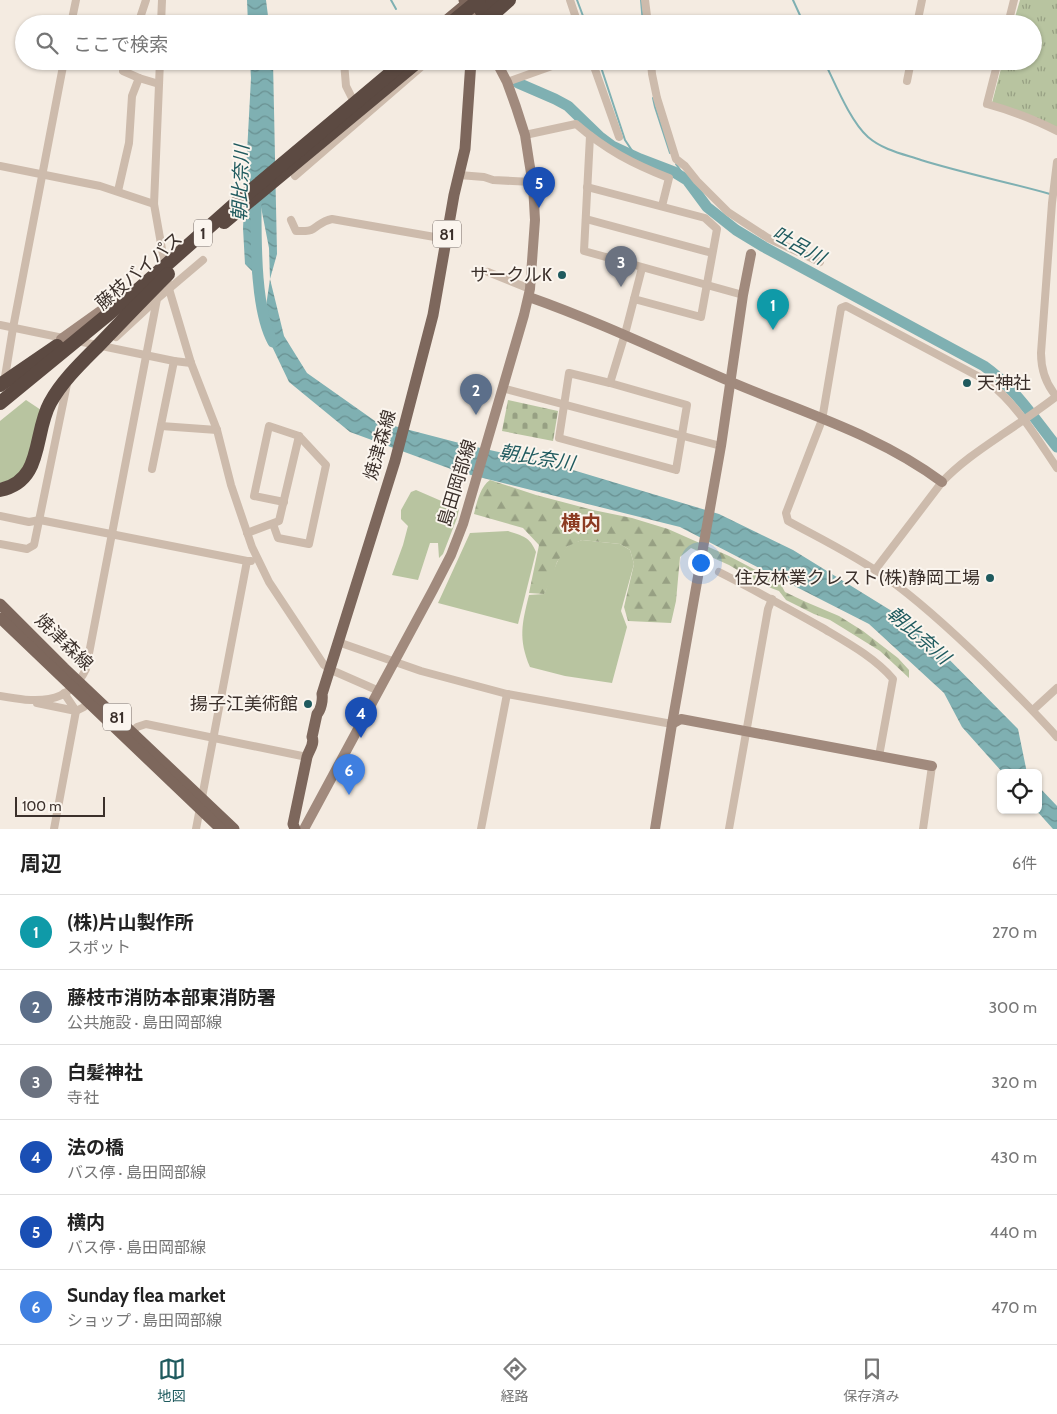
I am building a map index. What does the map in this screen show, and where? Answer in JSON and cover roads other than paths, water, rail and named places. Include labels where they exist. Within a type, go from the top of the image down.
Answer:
[{"type":"highway","points":[[462,15],[474,6],[493,0]]},
{"type":"highway","points":[[474,6],[509,0]]},
{"type":"highway","name":"藤枝バイパス","points":[[0,403],[139,289],[235,204],[395,70]]},
{"type":"highway","name":"藤枝バイパス","points":[[0,413],[407,70]]},
{"type":"highway","points":[[0,490],[6,489],[20,481],[29,470],[46,411],[50,402],[68,377],[188,254]]},
{"type":"highway","name":"1","points":[[1,388],[139,289]]},
{"type":"main road","points":[[458,15],[474,6]]},
{"type":"main road","name":"焼津森線","points":[[295,829],[293,824],[307,757],[312,748],[312,737],[322,694],[395,461],[432,315],[466,135],[470,70]]},
{"type":"main road","name":"焼津森線","points":[[0,604],[72,687],[132,732],[234,829]]},
{"type":"main road","name":"焼津森線","points":[[0,618],[221,829]]},
{"type":"street","points":[[73,15],[76,0]]},
{"type":"street","points":[[141,15],[147,0],[162,2],[161,15]]},
{"type":"street","points":[[570,0],[575,15]]},
{"type":"street","points":[[645,0],[647,15]]},
{"type":"street","points":[[919,15],[922,0]]},
{"type":"street","points":[[1010,15],[1014,0]]},
{"type":"street","points":[[1,388],[62,70]]},
{"type":"street","points":[[123,70],[139,78],[159,84]]},
{"type":"street","points":[[160,70],[154,204],[164,265],[169,289],[191,363],[217,430],[231,485],[247,533],[258,561],[277,594],[324,665],[379,691]]},
{"type":"street","points":[[347,70],[346,86],[352,98]]},
{"type":"street","points":[[1,388],[61,339],[164,265],[386,70]]},
{"type":"street","points":[[295,176],[418,70]]},
{"type":"street","name":"島田岡部線","points":[[304,829],[451,555],[476,481],[530,293],[535,220],[532,182],[525,136],[508,86],[500,70]]},
{"type":"street","points":[[508,86],[545,70]]},
{"type":"street","points":[[595,70],[620,137]]},
{"type":"street","points":[[652,70],[676,159],[685,166],[728,212],[768,238],[820,262]]},
{"type":"street","points":[[907,81],[909,70]]},
{"type":"street","points":[[996,70],[987,104],[1018,112],[1057,131]]},
{"type":"street","points":[[118,191],[129,143],[132,96],[139,78]]},
{"type":"street","points":[[525,136],[576,124],[616,154],[641,167],[669,178],[662,206]]},
{"type":"street","points":[[590,136],[584,252],[743,295]]},
{"type":"street","points":[[874,570],[952,470],[1057,396],[1047,382],[1041,361],[1057,162]]},
{"type":"street","points":[[0,166],[100,186],[154,204]]},
{"type":"street","points":[[459,175],[484,177],[493,180],[532,182]]},
{"type":"street","points":[[587,186],[704,218],[717,229],[701,317],[634,299]]},
{"type":"street","points":[[586,219],[712,253]]},
{"type":"street","points":[[291,220],[296,231],[308,231],[324,220],[332,220],[446,239]]},
{"type":"street","points":[[655,829],[721,446],[743,295],[751,254]]},
{"type":"street","points":[[0,544],[27,549],[34,545],[69,378],[82,363],[105,347],[156,299],[203,260]]},
{"type":"street","points":[[610,383],[642,268]]},
{"type":"street","points":[[488,272],[530,293],[730,382],[822,418],[891,449],[942,482]]},
{"type":"street","points":[[27,701],[50,700],[72,687],[86,669],[156,299]]},
{"type":"street","points":[[1057,468],[1025,419],[999,390],[987,381],[846,306],[841,308],[822,418],[786,513],[788,521],[828,542],[874,570],[915,600],[953,632],[1033,710],[1057,737]]},
{"type":"street","points":[[0,325],[61,339],[191,363]]},
{"type":"street","points":[[152,469],[174,361]]},
{"type":"street","points":[[569,373],[610,383],[687,405],[676,470],[559,438],[569,373]]},
{"type":"street","points":[[502,388],[721,446]]},
{"type":"street","points":[[162,426],[217,430]]},
{"type":"street","points":[[273,524],[278,538],[309,544],[326,466],[299,436],[269,426],[254,496],[284,502]]},
{"type":"street","points":[[247,533],[280,521],[299,436]]},
{"type":"street","points":[[0,516],[29,522],[40,520],[247,561],[258,561]]},
{"type":"street","points":[[196,829],[247,561]]},
{"type":"street","points":[[719,572],[772,599],[855,648],[886,671],[893,679],[878,756]]},
{"type":"street","points":[[729,829],[768,610],[772,599]]},
{"type":"street","points":[[338,642],[421,671],[507,694],[672,727]]},
{"type":"street","points":[[54,829],[76,711],[72,687]]},
{"type":"street","points":[[1033,710],[1057,688]]},
{"type":"street","points":[[481,829],[507,694]]},
{"type":"street","points":[[0,696],[76,711],[84,707],[88,702]]},
{"type":"street","points":[[672,727],[681,719],[932,766],[923,829]]},
{"type":"street","points":[[132,732],[146,724],[307,757]]},
{"type":"water","points":[[247,0],[266,0],[268,15],[248,15]]},
{"type":"water","points":[[251,70],[273,70],[277,254],[270,279],[269,248],[261,207],[252,224],[258,271],[259,301],[252,271],[245,264],[243,228]]},
{"type":"water","points":[[270,279],[284,336],[307,373],[375,421],[467,445],[553,464],[719,514],[793,550],[916,626],[1018,729],[1026,769],[999,769],[962,727],[944,693],[869,624],[680,527],[459,472],[350,432],[289,382],[268,338],[266,306]]},
{"type":"water","points":[[1042,790],[1057,806],[1057,829],[1053,829],[1040,814],[1042,814]]},
{"type":"waterway","points":[[391,0],[396,9]]},
{"type":"waterway","points":[[577,0],[583,15]]},
{"type":"waterway","points":[[641,0],[642,15]]},
{"type":"waterway","points":[[793,0],[800,15]]},
{"type":"waterway","points":[[602,70],[625,140],[640,159]]},
{"type":"waterway","points":[[828,70],[843,101],[861,130],[880,145],[900,154],[937,165],[1050,194]]},
{"type":"waterway","name":"吐呂川","points":[[518,83],[568,106],[612,146],[674,172],[687,180],[707,207],[736,230],[984,366],[1015,394],[1057,447]]},
{"type":"waterway","points":[[653,98],[670,153]]},
{"type":"waterway","name":"吐呂川","points":[[676,164],[687,180]]},
{"type":"waterway","name":"朝比奈川","points":[[256,203],[260,294],[267,328],[273,342]]},
{"type":"place","name":"横内","points":[[539,208]]},
{"type":"place","name":"サークルK","points":[[562,275]]},
{"type":"place","name":"白髪神社","points":[[621,287]]},
{"type":"place","name":"(株)片山製作所","points":[[773,330]]},
{"type":"place","name":"天神社","points":[[967,383]]},
{"type":"place","name":"藤枝市消防本部東消防署","points":[[476,415]]},
{"type":"place","name":"住友林業クレスト(株)静岡工場","points":[[990,578]]},
{"type":"place","name":"揚子江美術館","points":[[308,704]]},
{"type":"place","name":"法の橋","points":[[361,738]]},
{"type":"place","name":"Sunday flea market","points":[[349,795]]},
{"type":"district","name":"横内","points":[[581,523]]}]
